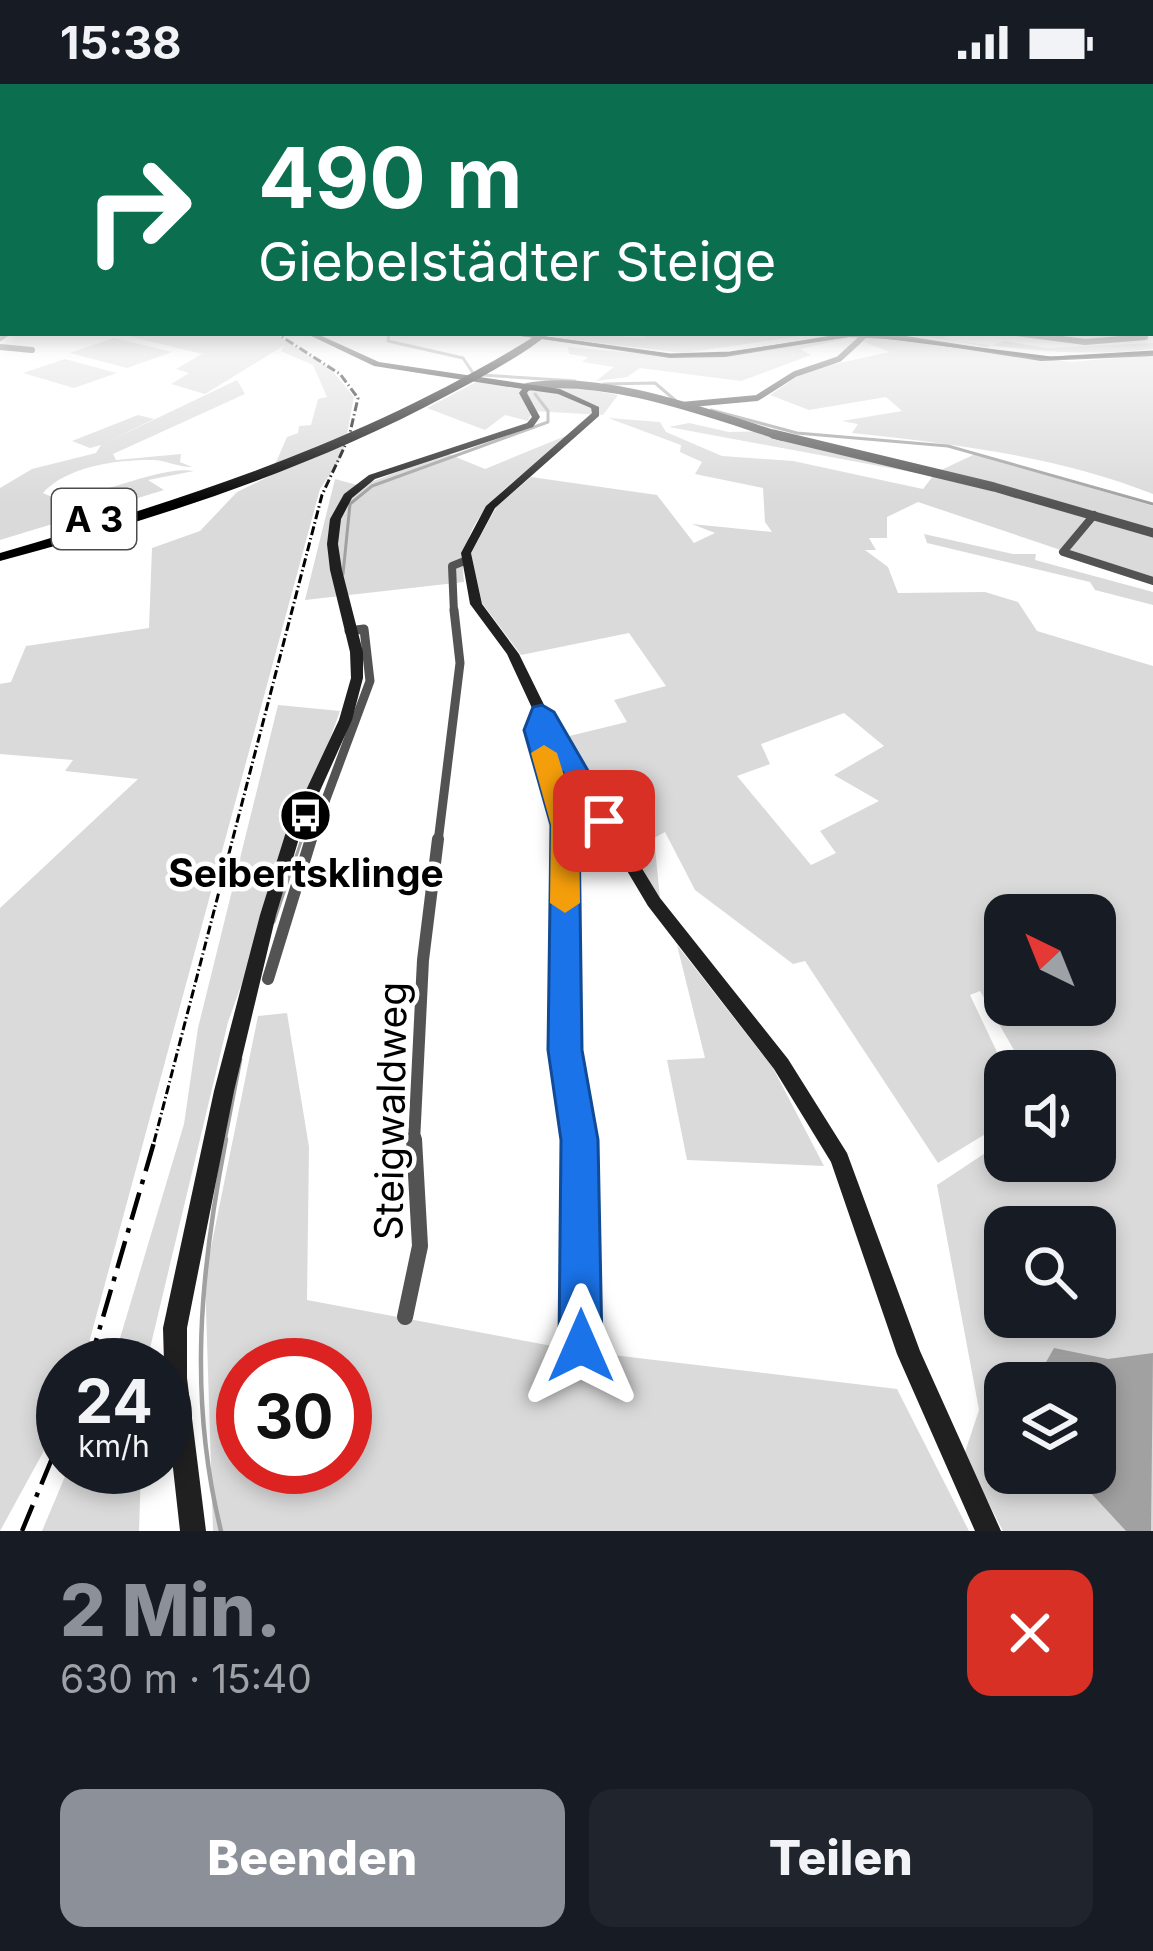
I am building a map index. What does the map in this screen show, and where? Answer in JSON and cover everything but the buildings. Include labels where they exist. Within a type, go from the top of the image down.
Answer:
[{"type":"highway","name":"A 3","points":[[0,548],[193,492],[362,422],[470,369]]},
{"type":"highway","name":"A 3","points":[[0,557],[193,492],[411,409],[483,369]]},
{"type":"main road","points":[[407,369],[568,394],[588,401],[596,414],[491,506],[468,545],[466,560],[476,604],[513,654],[654,902],[781,1064],[840,1159],[909,1354],[988,1531]]},
{"type":"main road","points":[[193,1531],[175,1378],[175,1328],[238,1014],[357,675],[354,630],[333,572],[343,497],[405,464],[524,429],[536,417],[523,393],[527,387]]},
{"type":"street","points":[[681,405],[757,398],[811,369]]},
{"type":"street","points":[[527,387],[553,382],[681,405],[802,443],[1153,533]]},
{"type":"street","points":[[1094,515],[1063,552],[1153,580]]},
{"type":"street","name":"Steigwaldweg","points":[[405,1317],[420,1246],[413,1118],[423,960],[460,663],[449,580],[454,563],[466,560]]},
{"type":"street","points":[[542,712],[537,730],[565,825],[565,1050],[580,1140],[581,1346]]},
{"type":"street","points":[[268,980],[313,804]]},
{"type":"shaded area","points":[[36,369],[100,369],[117,373],[74,388],[23,373]]},
{"type":"shaded area","points":[[176,369],[247,369],[205,394],[171,384],[189,373]]},
{"type":"shaded area","points":[[315,369],[330,369],[354,397],[343,455],[320,489],[90,1338],[36,1338],[36,1465],[0,1531],[0,908],[138,779],[65,771],[73,760],[0,754],[0,684],[11,682],[26,646],[149,628],[152,548],[200,531],[237,492],[270,476],[287,437],[298,433],[299,426],[311,425],[318,399],[327,397]]},
{"type":"shaded area","points":[[612,369],[639,369],[627,377],[596,381]]},
{"type":"shaded area","points":[[644,369],[775,369],[741,381]]},
{"type":"shaded area","points":[[1153,369],[1153,494],[1042,461],[852,433],[858,424],[842,421],[902,411],[886,397],[809,410],[770,395],[807,370]]},
{"type":"shaded area","points":[[237,380],[245,394],[113,454],[116,460],[181,454],[180,462],[192,467],[154,460],[110,463],[65,476],[43,493],[74,496],[158,474],[194,471],[148,480],[164,490],[0,540],[0,488],[32,469],[96,453],[101,445],[90,448],[72,441],[138,415],[154,419],[103,444]]},
{"type":"shaded area","points":[[476,382],[532,391],[553,383],[618,395],[603,415],[532,411],[528,421],[505,415],[485,430],[427,408]]},
{"type":"shaded area","points":[[608,418],[660,422],[666,432],[722,456],[793,461],[923,489],[933,476],[669,427],[689,423],[729,432],[772,431],[937,472],[975,454],[1153,506],[1153,581],[918,502],[887,517],[887,538],[869,538],[876,550],[865,550],[888,567],[898,593],[985,592],[1018,602],[1037,631],[1153,666],[1153,1531],[1003,1531],[984,1494],[1116,1494],[1116,1362],[984,1362],[984,1494],[964,1455],[979,1410],[937,1185],[984,1154],[984,1182],[1116,1182],[1116,1050],[1014,1050],[1000,1026],[1116,1026],[1116,894],[984,894],[984,998],[980,991],[970,995],[996,1050],[984,1050],[984,1135],[938,1163],[805,961],[793,964],[695,890],[665,832],[654,838],[660,898],[561,738],[627,722],[614,700],[666,686],[629,633],[521,655],[482,603],[471,553],[497,506],[531,477],[657,495],[694,543],[715,533],[692,524],[772,532],[765,522],[763,488],[695,474],[702,462],[680,452],[681,445]],"holes":[[[844,713],[884,746],[834,775],[879,801],[820,831],[836,853],[811,865],[737,776],[770,764],[761,744]]]},
{"type":"shaded area","points":[[580,430],[483,512],[464,555],[464,582],[305,600],[335,479],[361,486],[446,453],[485,469]]},
{"type":"shaded area","points":[[924,534],[1013,554],[1036,554],[1035,560],[1153,592],[1153,605],[1095,590],[1090,582],[927,543]]},
{"type":"shaded area","points":[[278,705],[340,711],[228,1022],[152,1338],[120,1338],[184,1124],[198,1028]]},
{"type":"shaded area","points":[[677,945],[773,1068],[824,1166],[687,1160],[667,1060],[705,1058]]},
{"type":"shaded area","points":[[287,1013],[309,1147],[307,1300],[579,1351],[897,1389],[969,1531],[213,1531],[205,1277],[258,1016]]},
{"type":"shaded area","points":[[1054,1348],[1108,1359],[1153,1353],[1151,1531],[1126,1531],[1092,1494],[1116,1494],[1116,1362],[1046,1362]]},
{"type":"shaded area","points":[[58,1494],[140,1494],[139,1531],[42,1531]]},
{"type":"waterway","points":[[470,369],[473,373]]},
{"type":"waterway","points":[[482,375],[575,381]]},
{"type":"waterway","points":[[604,384],[655,383],[675,400]]},
{"type":"waterway","points":[[343,574],[350,504],[372,486],[548,422],[548,411],[535,394]]},
{"type":"waterway","points":[[711,410],[797,433],[948,446],[1153,504]]},
{"type":"waterway","points":[[274,922],[315,800]]},
{"type":"waterway","points":[[225,1142],[241,1059]]},
{"type":"waterway","points":[[221,1531],[204,1432],[201,1335],[226,1139]]},
{"type":"railway","points":[[154,1142],[322,495],[349,437],[358,398],[331,369]]},
{"type":"railway","points":[[97,1338],[155,1139]]},
{"type":"railway","points":[[22,1531],[37,1494]]},
{"type":"slow traffic","points":[[544,753],[565,825],[565,903]]},
{"type":"place","name":"Seibertsklinge","points":[[306,815]]},
{"type":"route","points":[[581,1346],[580,1140],[566,1078],[565,1050],[565,825],[537,730],[542,712],[604,821]]}]
